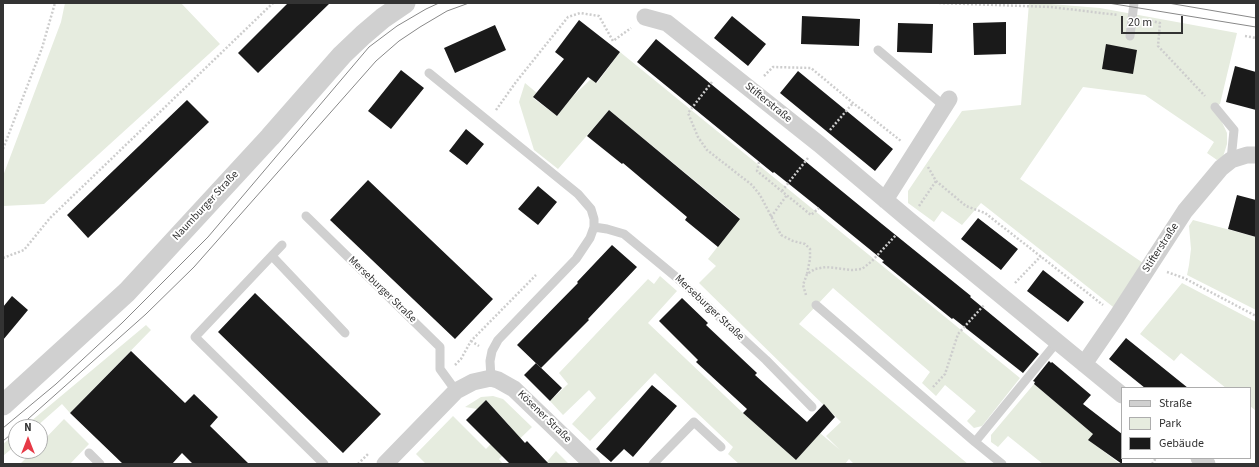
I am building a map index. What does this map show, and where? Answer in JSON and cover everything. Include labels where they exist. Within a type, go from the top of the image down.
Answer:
[{"type":"street","name":"Naumburger Straße","points":[[3,405],[127,292],[270,137],[342,55],[383,18],[405,3]]},
{"type":"street","name":"Stifterstraße","points":[[645,17],[668,22],[819,144],[885,200],[913,215],[996,292],[1121,394]]},
{"type":"street","points":[[885,200],[946,102]]},
{"type":"street","name":"Stifterstraße","points":[[1084,364],[1185,211],[1221,168],[1231,160],[1247,155],[1256,155]]},
{"type":"street","points":[[385,464],[456,392],[473,382],[491,378]]},
{"type":"street","name":"Kösener Straße","points":[[491,378],[498,380],[514,389],[592,464]]},
{"type":"lane","points":[[1130,36],[1134,3]]},
{"type":"lane","points":[[878,50],[946,102]]},
{"type":"lane","points":[[429,73],[578,194],[591,209],[594,219],[594,227],[590,238],[576,259],[498,340],[492,351],[490,361],[491,378]]},
{"type":"lane","points":[[1215,107],[1234,130],[1231,160]]},
{"type":"lane","name":"Merseburger Straße","points":[[306,216],[440,346],[440,369],[456,392]]},
{"type":"lane","name":"Merseburger Straße","points":[[594,227],[624,234],[687,288],[766,360],[812,407]]},
{"type":"lane","points":[[282,245],[195,337],[324,464]]},
{"type":"lane","points":[[272,256],[345,333]]},
{"type":"lane","points":[[816,305],[1002,464]]},
{"type":"lane","points":[[975,442],[1057,342]]},
{"type":"lane","points":[[653,464],[694,422],[721,447]]},
{"type":"lane","points":[[89,453],[100,464]]},
{"type":"path","points":[[3,149],[42,48],[56,3]]},
{"type":"path","points":[[3,258],[24,250],[50,218],[273,3]]},
{"type":"path","points":[[939,3],[1052,7],[1160,22],[1158,46],[1215,107]]},
{"type":"path","points":[[488,122],[516,82],[568,17],[580,12],[599,16],[613,41],[645,17]]},
{"type":"path","points":[[1245,36],[1256,38]]},
{"type":"path","points":[[723,67],[688,113],[698,137],[708,150],[752,185],[760,195],[781,235],[793,241],[805,244],[810,249],[808,274],[803,285],[806,296],[816,305]]},
{"type":"path","points":[[751,90],[773,67],[811,68],[902,142],[912,157],[929,168],[936,181],[966,206],[985,213],[1117,316]]},
{"type":"path","points":[[819,144],[853,103]]},
{"type":"path","points":[[759,162],[757,171],[811,215],[819,208]]},
{"type":"path","points":[[782,191],[802,165]]},
{"type":"path","points":[[808,274],[815,269],[826,267],[852,270],[862,269],[872,262],[913,215],[936,181]]},
{"type":"path","points":[[771,217],[787,195]]},
{"type":"path","points":[[923,398],[945,374],[958,334],[996,292],[1013,285],[1040,256]]},
{"type":"path","points":[[1150,266],[1184,278],[1256,316]]},
{"type":"green space","points":[[65,3],[181,3],[220,44],[44,204],[3,206],[3,176],[61,22]]},
{"type":"green space","points":[[1029,3],[1100,8],[1237,33],[1220,104],[1215,107],[1227,133],[1227,144],[1223,157],[1217,160],[1207,153],[1214,142],[1145,95],[1083,87],[1020,179],[1146,265],[1117,310],[981,203],[962,225],[942,211],[934,222],[908,203],[908,191],[962,111],[1021,105]]},
{"type":"green space","points":[[620,52],[1020,378],[982,426],[974,428],[967,421],[976,411],[945,385],[936,396],[922,383],[930,372],[833,288],[799,324],[968,464],[854,464],[849,459],[845,464],[739,464],[728,454],[733,447],[655,373],[590,441],[572,424],[596,398],[589,390],[563,415],[550,401],[568,384],[559,373],[648,279],[654,284],[660,276],[677,291],[648,323],[743,413],[796,460],[820,433],[840,450],[826,436],[841,422],[699,283],[716,266],[708,259],[740,218],[609,110],[558,169],[534,150],[519,102],[525,83],[537,93],[533,98],[557,116],[572,97],[591,79],[597,83]]},
{"type":"green space","points":[[1193,220],[1256,237],[1256,310],[1187,275],[1191,249],[1189,226]]},
{"type":"green space","points":[[1182,283],[1256,322],[1256,411],[1251,407],[1251,387],[1225,387],[1181,353],[1174,361],[1140,334]]},
{"type":"green space","points":[[146,325],[151,330],[70,413],[62,404],[45,419],[34,419]]},
{"type":"green space","points":[[1034,384],[1093,434],[1089,440],[1120,464],[1043,464],[1008,436],[998,447],[991,442],[991,435]]},
{"type":"green space","points":[[493,396],[503,399],[532,427],[499,459],[503,464],[426,464],[416,454],[453,416],[486,449],[509,425],[486,400],[477,409],[465,407],[481,397]]},
{"type":"green space","points":[[64,419],[89,444],[70,464],[20,464],[25,459],[48,459],[48,436]]},
{"type":"green space","points":[[8,440],[8,452],[3,456],[3,444]]},
{"type":"green space","points":[[556,451],[569,464],[545,464]]},
{"type":"building","points":[[288,3],[330,3],[258,73],[238,53]]},
{"type":"building","points":[[732,16],[766,44],[748,66],[714,38]]},
{"type":"building","points":[[802,16],[860,19],[859,46],[801,44]]},
{"type":"building","points":[[579,20],[620,52],[596,83],[588,77],[557,116],[533,97],[564,59],[555,52]]},
{"type":"building","points":[[1006,22],[1006,54],[974,55],[973,23]]},
{"type":"building","points":[[898,23],[933,24],[932,53],[897,52]]},
{"type":"building","points":[[495,25],[506,50],[455,73],[444,48]]},
{"type":"building","points":[[656,39],[971,296],[970,297],[1039,354],[1023,373],[953,318],[952,319],[882,262],[884,261],[637,62]]},
{"type":"building","points":[[1106,44],[1137,50],[1133,74],[1102,69]]},
{"type":"building","points":[[1235,66],[1256,72],[1256,110],[1226,102]]},
{"type":"building","points":[[401,70],[424,88],[391,129],[368,111]]},
{"type":"building","points":[[798,71],[893,149],[875,171],[780,93]]},
{"type":"building","points":[[187,100],[209,122],[88,238],[67,215]]},
{"type":"building","points":[[609,110],[740,219],[718,247],[685,220],[687,217],[623,163],[622,164],[587,136]]},
{"type":"building","points":[[466,129],[484,144],[467,165],[449,151]]},
{"type":"building","points":[[368,180],[493,299],[455,339],[330,220]]},
{"type":"building","points":[[538,186],[557,202],[538,225],[518,209]]},
{"type":"building","points":[[1237,195],[1256,200],[1256,237],[1228,229]]},
{"type":"building","points":[[978,218],[1018,249],[1001,270],[961,239]]},
{"type":"building","points":[[612,245],[637,267],[588,319],[589,320],[541,368],[517,345],[578,283],[577,282]]},
{"type":"building","points":[[1043,270],[1084,302],[1068,322],[1027,291]]},
{"type":"building","points":[[255,293],[381,414],[343,453],[218,332]]},
{"type":"building","points":[[12,296],[28,310],[3,340],[3,307]]},
{"type":"building","points":[[682,298],[708,323],[706,325],[757,373],[755,375],[807,422],[824,404],[835,417],[796,460],[743,413],[747,409],[696,362],[698,360],[659,321]]},
{"type":"building","points":[[1126,338],[1187,387],[1144,387],[1109,359]]},
{"type":"building","points":[[131,351],[185,403],[194,394],[218,417],[210,426],[249,464],[193,464],[182,453],[172,464],[123,464],[70,413]]},
{"type":"building","points":[[1049,361],[1091,395],[1083,404],[1121,433],[1122,464],[1088,440],[1093,434],[1034,384],[1035,382],[1033,381]]},
{"type":"building","points":[[536,363],[562,388],[550,401],[524,375]]},
{"type":"building","points":[[652,385],[677,406],[633,457],[624,449],[611,462],[596,449]]},
{"type":"building","points":[[486,400],[525,443],[527,441],[549,464],[510,464],[466,420]]},
{"type":"tram line","points":[[3,428],[56,384],[122,323],[208,237],[369,47],[397,26],[439,3]]},
{"type":"tram line","points":[[28,419],[146,314],[194,267],[376,61],[399,41],[420,27],[447,11],[469,3]]},
{"type":"tram line","points":[[1108,3],[1256,27]]},
{"type":"tram line","points":[[1168,3],[1256,18]]},
{"type":"tram line","points":[[3,441],[8,437]]}]
